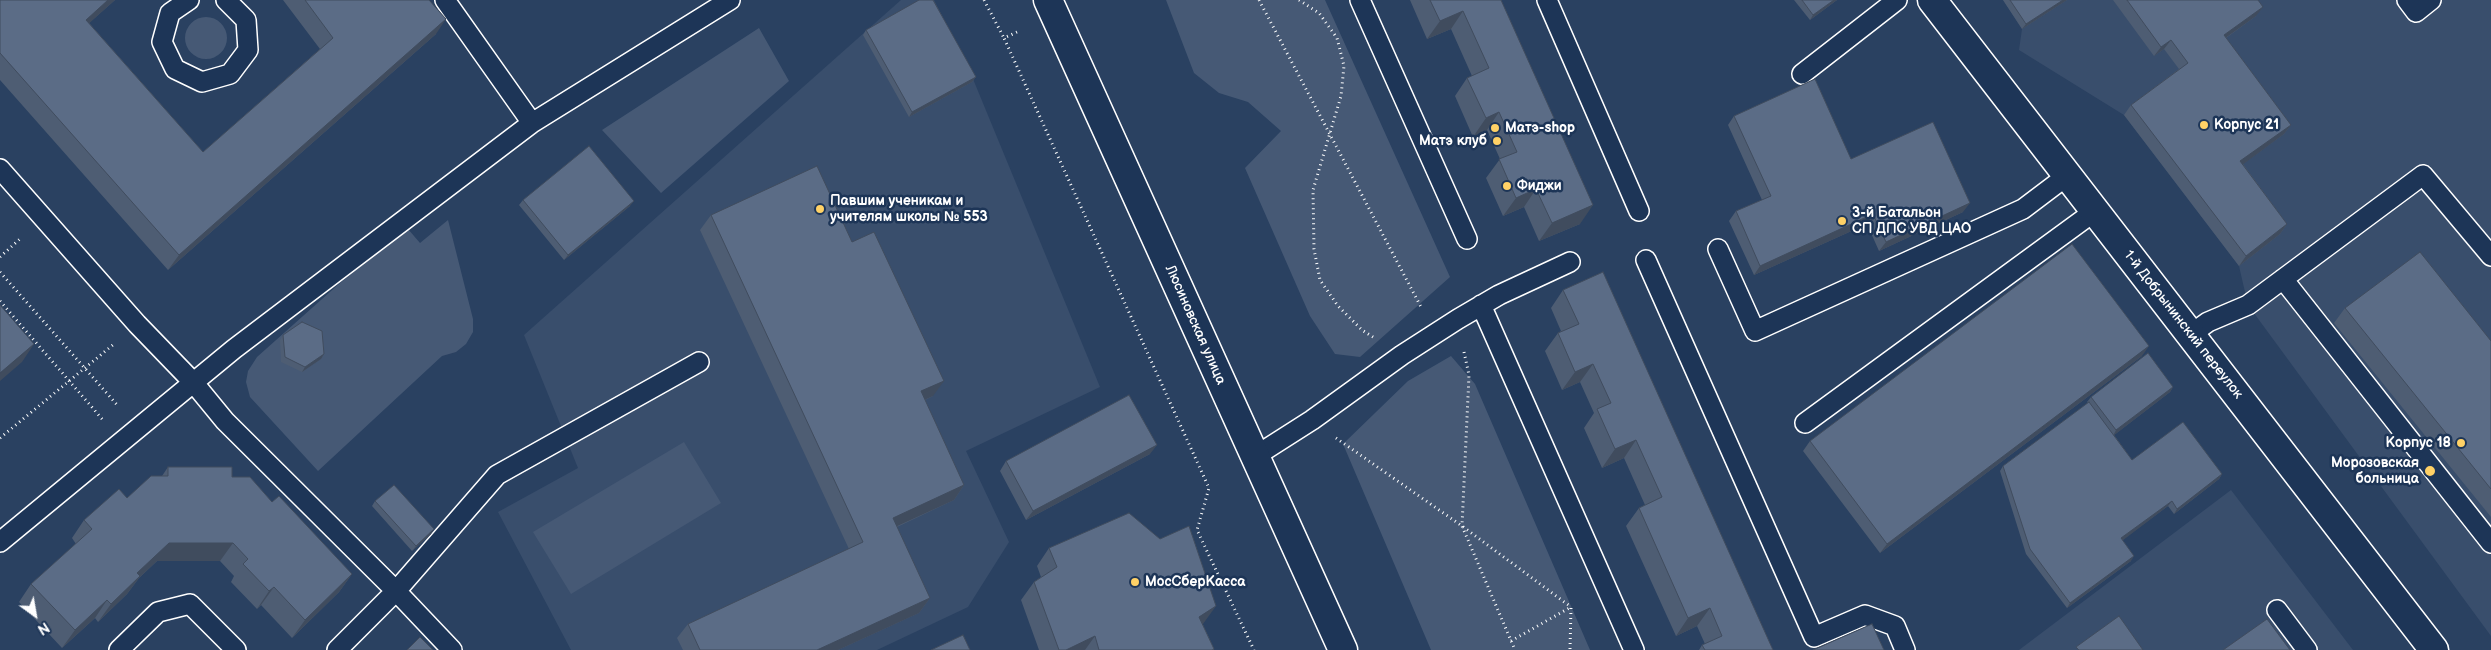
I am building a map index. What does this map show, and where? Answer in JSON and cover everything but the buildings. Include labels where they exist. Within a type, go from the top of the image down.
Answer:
[{"type":"street","name":"Люсиновская улица","points":[[1048,0],[1343,650]]},
{"type":"street","name":"1-й Добрынинский переулок","points":[[1932,0],[2190,335],[2424,647]]},
{"type":"lane","points":[[189,0],[166,7],[162,42],[175,69],[202,82],[230,74],[248,50],[246,20],[226,0]]},
{"type":"lane","points":[[445,0],[532,122]]},
{"type":"lane","points":[[0,542],[137,427],[234,349],[532,122],[730,0]]},
{"type":"lane","points":[[1360,0],[1467,239]]},
{"type":"lane","points":[[1547,0],[1639,211]]},
{"type":"lane","points":[[1802,74],[1897,0]]},
{"type":"lane","points":[[2407,0],[2416,12],[2431,0]]},
{"type":"lane","points":[[0,169],[137,324],[193,382],[225,421],[396,591],[452,650]]},
{"type":"lane","points":[[1718,249],[1755,331],[2023,209],[2068,175]]},
{"type":"lane","points":[[2190,335],[2208,322],[2248,305],[2423,175],[2491,256]]},
{"type":"lane","points":[[1805,422],[2095,211]]},
{"type":"lane","points":[[1646,260],[1814,637],[1865,615],[1895,626],[1905,650]]},
{"type":"lane","points":[[1254,457],[1312,420],[1402,355],[1458,319],[1570,262]]},
{"type":"lane","points":[[2283,279],[2491,543]]},
{"type":"lane","points":[[1481,306],[1634,650]]},
{"type":"lane","points":[[337,650],[396,591],[497,475],[699,362]]},
{"type":"lane","points":[[119,650],[158,612],[190,604],[236,650]]},
{"type":"lane","points":[[2277,610],[2307,650]]},
{"type":"path","points":[[984,0],[1004,38],[1209,488],[1197,530],[1254,650]]},
{"type":"path","points":[[1259,0],[1436,334]]},
{"type":"path","points":[[1299,0],[1319,13],[1337,38],[1344,66],[1341,96],[1313,190],[1314,248],[1320,280],[1338,306],[1362,330],[1402,355]]},
{"type":"path","points":[[1004,38],[1017,32]]},
{"type":"path","points":[[0,272],[137,427]]},
{"type":"path","points":[[0,301],[122,441]]},
{"type":"path","points":[[1458,319],[1469,376],[1462,526],[1516,650]]},
{"type":"path","points":[[0,438],[70,382],[137,324]]},
{"type":"path","points":[[1312,420],[1462,526],[1571,607]]},
{"type":"path","points":[[1511,641],[1571,607]]},
{"type":"path","points":[[1570,650],[1571,607]]},
{"type":"shaded area","points":[[901,0],[934,0],[966,62],[1100,387],[966,451],[1009,542],[968,607],[877,650],[571,650],[498,512],[578,468],[524,335]]},
{"type":"shaded area","points":[[1166,0],[1325,0],[1450,277],[1360,357],[1335,354],[1310,316],[1245,168],[1281,131],[1248,102],[1219,93],[1194,73]]},
{"type":"shaded area","name":"Морозовская больница","points":[[2003,0],[2491,0],[2491,636],[2248,305],[2239,266],[2124,115],[2019,50],[2022,29]]},
{"type":"shaded area","points":[[206,17],[221,23],[227,38],[221,53],[206,59],[191,53],[185,38],[191,23]]},
{"type":"shaded area","points":[[759,28],[789,81],[661,193],[602,130]]},
{"type":"shaded area","points":[[448,220],[473,319],[473,332],[466,344],[456,352],[442,356],[318,471],[250,397],[246,382],[248,371],[257,357],[340,283],[408,229],[420,243]]},
{"type":"shaded area","points":[[1451,356],[1475,384],[1590,650],[1431,650],[1343,444],[1408,381]]},
{"type":"shaded area","points":[[684,442],[721,503],[571,594],[533,532]]},
{"type":"shaded area","points":[[2231,490],[2353,650],[2019,650]]},
{"type":"place","name":"Корпус 21","points":[[2204,125]]},
{"type":"place","name":"Матэ-shop","points":[[1495,128]]},
{"type":"place","name":"Матэ клуб","points":[[1497,141]]},
{"type":"place","name":"Фиджи","points":[[1507,186]]},
{"type":"place","name":"Павшим ученикам и учителям школы № 553","points":[[820,209]]},
{"type":"place","name":"3-й Батальон СП ДПС УВД ЦАО","points":[[1842,221]]},
{"type":"place","name":"Корпус 18","points":[[2461,443]]},
{"type":"place","name":"Морозовская больница","points":[[2430,471]]},
{"type":"place","name":"МосСберКасса","points":[[1135,582]]}]
